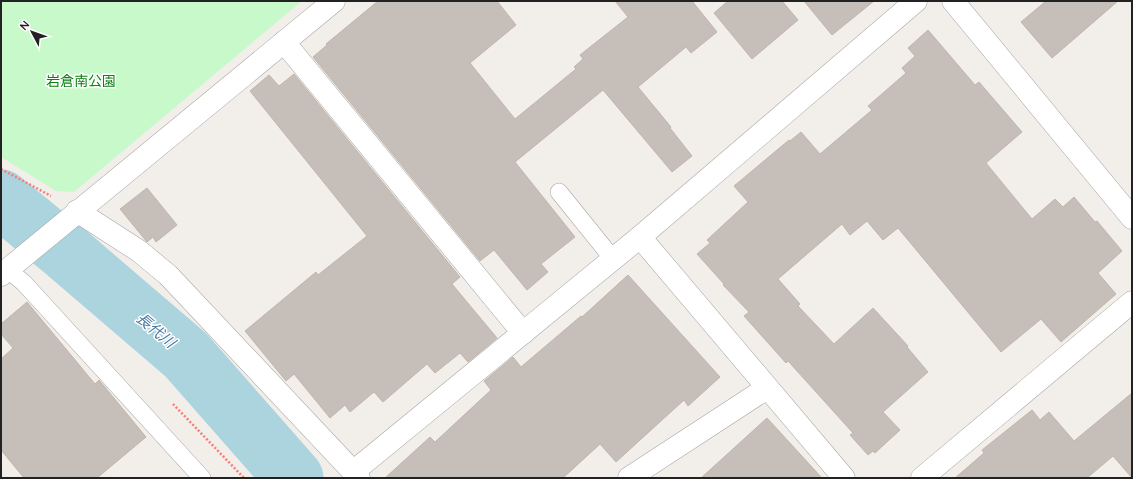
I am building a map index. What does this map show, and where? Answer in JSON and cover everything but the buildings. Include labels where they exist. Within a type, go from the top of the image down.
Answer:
[{"type":"street","points":[[7,267],[334,1]]},
{"type":"street","points":[[70,217],[138,251],[168,275],[356,475],[522,333],[640,237],[916,1]]},
{"type":"street","points":[[953,1],[1132,218]]},
{"type":"street","points":[[284,42],[522,333]]},
{"type":"street","points":[[640,237],[844,478]]},
{"type":"street","points":[[922,478],[1132,302]]},
{"type":"street","points":[[629,478],[767,388]]},
{"type":"lane","points":[[559,192],[613,259]]},
{"type":"lane","points":[[7,267],[24,283],[202,478]]},
{"type":"path","points":[[1,169],[70,217]]},
{"type":"green space","name":"岩倉南公園","points":[[1,1],[302,1],[74,192],[56,191],[1,157]]},
{"type":"waterway","name":"長代川","points":[[1,199],[67,253],[186,355],[294,478]]}]
